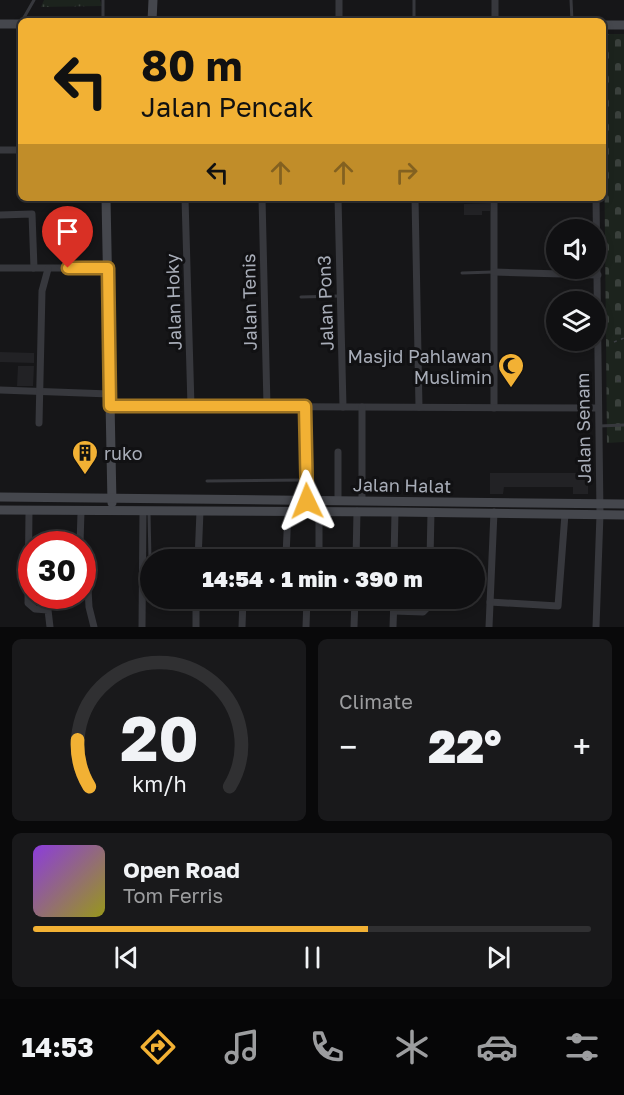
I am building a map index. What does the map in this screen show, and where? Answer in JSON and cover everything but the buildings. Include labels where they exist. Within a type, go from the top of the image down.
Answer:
[{"type":"main road","points":[[152,18],[153,0]]},
{"type":"main road","points":[[0,24],[18,23]]},
{"type":"main road","points":[[606,25],[624,25]]},
{"type":"main road","points":[[106,201],[112,511]]},
{"type":"main road","name":"Jalan Halat","points":[[0,497],[624,504]]},
{"type":"main road","name":"Jalan Halat","points":[[0,510],[624,515]]},
{"type":"street","points":[[339,0],[339,18]]},
{"type":"street","points":[[495,0],[495,18]]},
{"type":"street","points":[[0,150],[18,150]]},
{"type":"street","name":"Jalan Hoky","points":[[185,201],[191,406]]},
{"type":"street","name":"Jalan Tenis","points":[[262,201],[267,406]]},
{"type":"street","name":"Jalan Pon3","points":[[338,201],[343,407]]},
{"type":"street","points":[[415,201],[419,407]]},
{"type":"street","points":[[494,201],[494,408]]},
{"type":"street","name":"Jalan Senam","points":[[596,201],[597,219]]},
{"type":"street","points":[[0,214],[32,214],[34,268]]},
{"type":"street","points":[[0,268],[108,268]]},
{"type":"street","points":[[39,423],[42,291],[48,268]]},
{"type":"street","points":[[494,272],[546,274]]},
{"type":"street","name":"Jalan Senam","points":[[596,627],[600,514],[597,426],[598,279]]},
{"type":"street","points":[[0,390],[110,394]]},
{"type":"street","points":[[110,406],[597,408]]},
{"type":"street","points":[[305,406],[307,501]]},
{"type":"street","points":[[362,407],[362,501]]},
{"type":"street","points":[[338,452],[338,500]]},
{"type":"street","points":[[28,511],[28,603],[35,609],[48,610],[50,627]]},
{"type":"street","points":[[142,627],[146,511]]},
{"type":"street","points":[[198,549],[200,511]]},
{"type":"street","points":[[80,531],[81,512]]},
{"type":"street","points":[[286,549],[288,512]]},
{"type":"street","points":[[319,512],[319,549]]},
{"type":"street","points":[[356,549],[357,512]]},
{"type":"street","points":[[394,549],[395,512]]},
{"type":"street","points":[[430,549],[431,512]]},
{"type":"street","points":[[489,627],[494,513]]},
{"type":"street","points":[[490,602],[557,606],[559,604],[565,514]]},
{"type":"street","points":[[90,609],[94,627]]},
{"type":"street","points":[[196,609],[196,627]]},
{"type":"street","points":[[242,627],[243,609]]},
{"type":"street","points":[[306,627],[307,609]]},
{"type":"street","points":[[354,627],[355,609]]},
{"type":"street","points":[[393,627],[394,611],[425,611],[425,609]]},
{"type":"lane","points":[[24,18],[34,0]]},
{"type":"lane","points":[[103,0],[103,18]]},
{"type":"lane","points":[[414,0],[414,18]]},
{"type":"lane","points":[[571,0],[572,18]]},
{"type":"lane","points":[[462,273],[494,272]]},
{"type":"lane","points":[[302,297],[339,296]]},
{"type":"lane","points":[[597,426],[624,425]]},
{"type":"lane","points":[[207,481],[305,480]]},
{"type":"lane","points":[[146,511],[149,549]]},
{"type":"path","points":[[614,342],[624,338]]},
{"type":"path","points":[[617,381],[624,379]]},
{"type":"shaded area","points":[[490,203],[490,211],[482,211],[482,215],[464,215],[464,204]]},
{"type":"shaded area","points":[[0,352],[34,353],[34,363],[0,362]]},
{"type":"shaded area","points":[[18,366],[34,366],[33,386],[17,386]]},
{"type":"shaded area","points":[[490,473],[588,473],[588,494],[573,494],[573,487],[504,487],[503,494],[490,494]]},
{"type":"green space","points":[[44,0],[100,0],[102,6],[41,7]]},
{"type":"green space","points":[[606,34],[624,34],[624,442],[607,443]]},
{"type":"place","name":"Masjid Pahlawan Muslimin","points":[[511,389]]},
{"type":"place","name":"ruko","points":[[85,476]]},
{"type":"route","points":[[68,268],[108,268],[110,406],[305,406],[307,501]]}]
